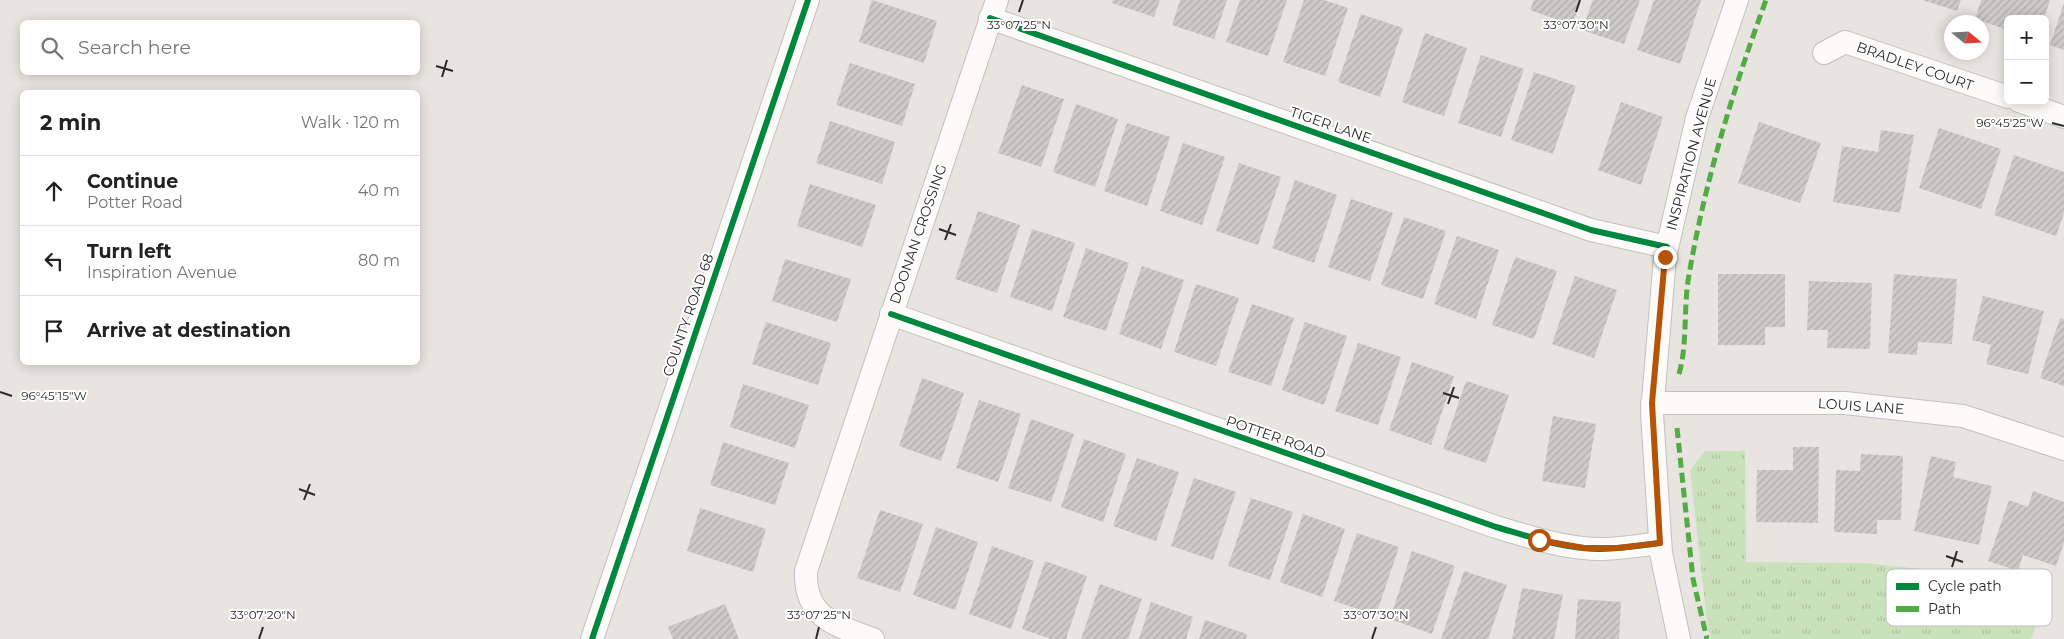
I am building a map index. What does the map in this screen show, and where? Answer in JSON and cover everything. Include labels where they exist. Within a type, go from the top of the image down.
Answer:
[{"type":"street","name":"COUNTY ROAD 68","points":[[592,639],[808,0]]},
{"type":"street","name":"INSPIRATION AVENUE","points":[[1679,639],[1660,543],[1652,403],[1667,247],[1698,118],[1737,0]]},
{"type":"street","name":"TIGER LANE","points":[[993,9],[1591,230],[1667,247]]},
{"type":"street","name":"DOONAN CROSSING","points":[[873,639],[831,623],[816,610],[805,581],[808,561],[993,9]]},
{"type":"street","name":"BRADLEY COURT","points":[[1824,53],[1845,42],[2004,96]]},
{"type":"street","points":[[2030,105],[2064,117]]},
{"type":"street","name":"POTTER ROAD","points":[[891,314],[1496,527],[1539,540],[1584,548],[1618,548],[1660,543]]},
{"type":"street","name":"LOUIS LANE","points":[[1652,403],[1845,402],[1963,416],[2064,449]]},
{"type":"green space","points":[[1705,451],[1745,451],[1746,562],[1866,563],[1920,569],[1886,569],[1886,626],[2036,626],[2031,639],[1711,639],[1708,630],[1690,470]]},
{"type":"building","points":[[872,0],[937,21],[924,63],[859,42]]},
{"type":"building","points":[[1113,0],[1160,0],[1154,17],[1112,3]]},
{"type":"building","points":[[1180,0],[1227,0],[1214,39],[1172,25]]},
{"type":"building","points":[[1240,0],[1287,0],[1268,56],[1226,42]]},
{"type":"building","points":[[1304,0],[1324,0],[1348,8],[1325,76],[1283,62]]},
{"type":"building","points":[[1534,0],[1581,0],[1572,25],[1530,10]]},
{"type":"building","points":[[1593,0],[1640,0],[1624,44],[1582,30]]},
{"type":"building","points":[[1654,0],[1701,0],[1680,64],[1637,50]]},
{"type":"building","points":[[1922,0],[1961,0],[1957,11]]},
{"type":"building","points":[[1981,0],[2050,0],[2045,15],[2004,15],[2004,29],[1989,24],[1989,15],[1976,15]]},
{"type":"building","points":[[2064,3],[2064,50],[2050,45]]},
{"type":"building","points":[[1361,14],[1403,28],[1380,97],[1338,82]]},
{"type":"building","points":[[1425,33],[1467,48],[1444,116],[1402,102]]},
{"type":"building","points":[[1481,55],[1524,69],[1501,137],[1458,123]]},
{"type":"building","points":[[850,63],[915,84],[902,126],[836,105]]},
{"type":"building","points":[[1534,72],[1576,86],[1553,154],[1511,140]]},
{"type":"building","points":[[1022,85],[1064,99],[1041,167],[998,153]]},
{"type":"building","points":[[1621,102],[1663,117],[1641,185],[1598,170]]},
{"type":"building","points":[[1076,104],[1118,119],[1095,187],[1053,172]]},
{"type":"building","points":[[830,121],[895,142],[882,184],[816,163]]},
{"type":"building","points":[[1759,122],[1821,143],[1800,203],[1738,183]]},
{"type":"building","points":[[1127,123],[1170,137],[1147,206],[1104,191]]},
{"type":"building","points":[[1939,128],[2001,149],[1981,209],[1919,188]]},
{"type":"building","points":[[1881,130],[1914,135],[1900,213],[1833,202],[1842,146],[1878,152]]},
{"type":"building","points":[[1183,143],[1225,157],[1202,225],[1160,211]]},
{"type":"building","points":[[2014,155],[2064,172],[2064,213],[2056,236],[1994,215]]},
{"type":"building","points":[[1239,163],[1281,177],[1258,245],[1216,231]]},
{"type":"building","points":[[1295,180],[1337,195],[1314,263],[1272,248]]},
{"type":"building","points":[[810,184],[876,205],[862,247],[797,226]]},
{"type":"building","points":[[1351,199],[1393,213],[1370,281],[1328,267]]},
{"type":"building","points":[[978,211],[1020,225],[997,293],[955,279]]},
{"type":"building","points":[[1404,217],[1446,231],[1423,299],[1381,285]]},
{"type":"building","points":[[1032,229],[1075,243],[1052,311],[1010,297]]},
{"type":"building","points":[[1457,236],[1499,250],[1476,319],[1434,304]]},
{"type":"building","points":[[1086,248],[1129,263],[1106,331],[1063,317]]},
{"type":"building","points":[[1515,257],[1557,271],[1534,339],[1492,325]]},
{"type":"building","points":[[785,259],[851,279],[837,322],[772,301]]},
{"type":"building","points":[[1142,266],[1184,280],[1161,349],[1119,334]]},
{"type":"building","points":[[1718,274],[1785,274],[1785,327],[1765,327],[1765,345],[1718,345]]},
{"type":"building","points":[[1894,274],[1957,279],[1952,344],[1918,342],[1917,355],[1888,353]]},
{"type":"building","points":[[1575,276],[1617,290],[1594,358],[1552,344]]},
{"type":"building","points":[[1809,281],[1872,283],[1870,349],[1827,348],[1828,330],[1807,330]]},
{"type":"building","points":[[1196,284],[1239,298],[1216,366],[1174,352]]},
{"type":"building","points":[[1983,296],[2044,311],[2028,374],[1986,364],[1991,345],[1972,340]]},
{"type":"building","points":[[1252,304],[1294,318],[1271,386],[1228,372]]},
{"type":"building","points":[[2060,318],[2064,319],[2064,386],[2040,378]]},
{"type":"building","points":[[766,322],[831,343],[818,385],[752,364]]},
{"type":"building","points":[[1305,322],[1347,336],[1324,405],[1282,390]]},
{"type":"building","points":[[1358,343],[1401,357],[1378,425],[1335,411]]},
{"type":"building","points":[[1412,362],[1454,376],[1431,445],[1389,430]]},
{"type":"building","points":[[922,378],[964,393],[941,461],[899,446]]},
{"type":"building","points":[[1466,381],[1509,395],[1486,463],[1443,449]]},
{"type":"building","points":[[743,384],[809,405],[795,448],[730,427]]},
{"type":"building","points":[[979,400],[1021,414],[998,482],[956,468]]},
{"type":"building","points":[[1553,416],[1596,424],[1585,488],[1542,481]]},
{"type":"building","points":[[1031,419],[1074,434],[1051,502],[1008,488]]},
{"type":"building","points":[[1084,439],[1126,454],[1103,522],[1061,507]]},
{"type":"building","points":[[723,442],[789,463],[775,505],[710,485]]},
{"type":"building","points":[[1793,447],[1819,447],[1818,523],[1756,522],[1757,470],[1793,470]]},
{"type":"building","points":[[1861,454],[1903,456],[1901,520],[1877,520],[1877,534],[1834,532],[1836,470],[1860,471]]},
{"type":"building","points":[[1931,456],[1956,462],[1953,477],[1992,486],[1979,545],[1914,531]]},
{"type":"building","points":[[1137,458],[1179,472],[1156,541],[1113,526]]},
{"type":"building","points":[[1194,478],[1236,492],[1213,560],[1171,546]]},
{"type":"building","points":[[2033,491],[2064,502],[2064,543],[2056,566],[2023,555],[2019,569],[2012,569],[1988,561],[2009,500],[2028,507]]},
{"type":"building","points":[[1251,498],[1293,512],[1270,580],[1228,566]]},
{"type":"building","points":[[700,508],[766,529],[753,572],[687,551]]},
{"type":"building","points":[[880,510],[923,524],[900,592],[857,578]]},
{"type":"building","points":[[1303,514],[1345,529],[1322,597],[1280,582]]},
{"type":"building","points":[[936,527],[978,542],[955,610],[913,595]]},
{"type":"building","points":[[1357,533],[1399,547],[1376,615],[1334,601]]},
{"type":"building","points":[[992,546],[1034,561],[1011,629],[969,614]]},
{"type":"building","points":[[1412,551],[1455,566],[1432,634],[1390,619]]},
{"type":"building","points":[[1045,561],[1087,576],[1066,639],[1051,639],[1022,629]]},
{"type":"building","points":[[1464,571],[1507,585],[1488,639],[1441,639]]},
{"type":"building","points":[[1100,584],[1142,599],[1128,639],[1081,639]]},
{"type":"building","points":[[1522,588],[1563,595],[1554,639],[1512,639]]},
{"type":"building","points":[[1578,599],[1621,602],[1619,639],[1575,639]]},
{"type":"building","points":[[1151,602],[1193,617],[1186,639],[1139,639]]},
{"type":"building","points":[[725,604],[739,639],[673,639],[668,627]]},
{"type":"building","points":[[1205,620],[1247,634],[1246,639],[1199,639]]},
{"type":"marked path","points":[[1679,374],[1684,350],[1687,287],[1703,205],[1731,102],[1766,0]]},
{"type":"marked path","points":[[1677,428],[1693,579],[1707,639]]},
{"type":"cycle path","points":[[592,639],[808,0]]},
{"type":"cycle path","points":[[990,18],[1591,230],[1667,247]]},
{"type":"cycle path","points":[[891,314],[1496,527],[1550,542],[1592,549],[1612,549],[1660,543]]},
{"type":"route","points":[[1539,540],[1584,548],[1618,548],[1660,543],[1652,403],[1665,257]]}]
